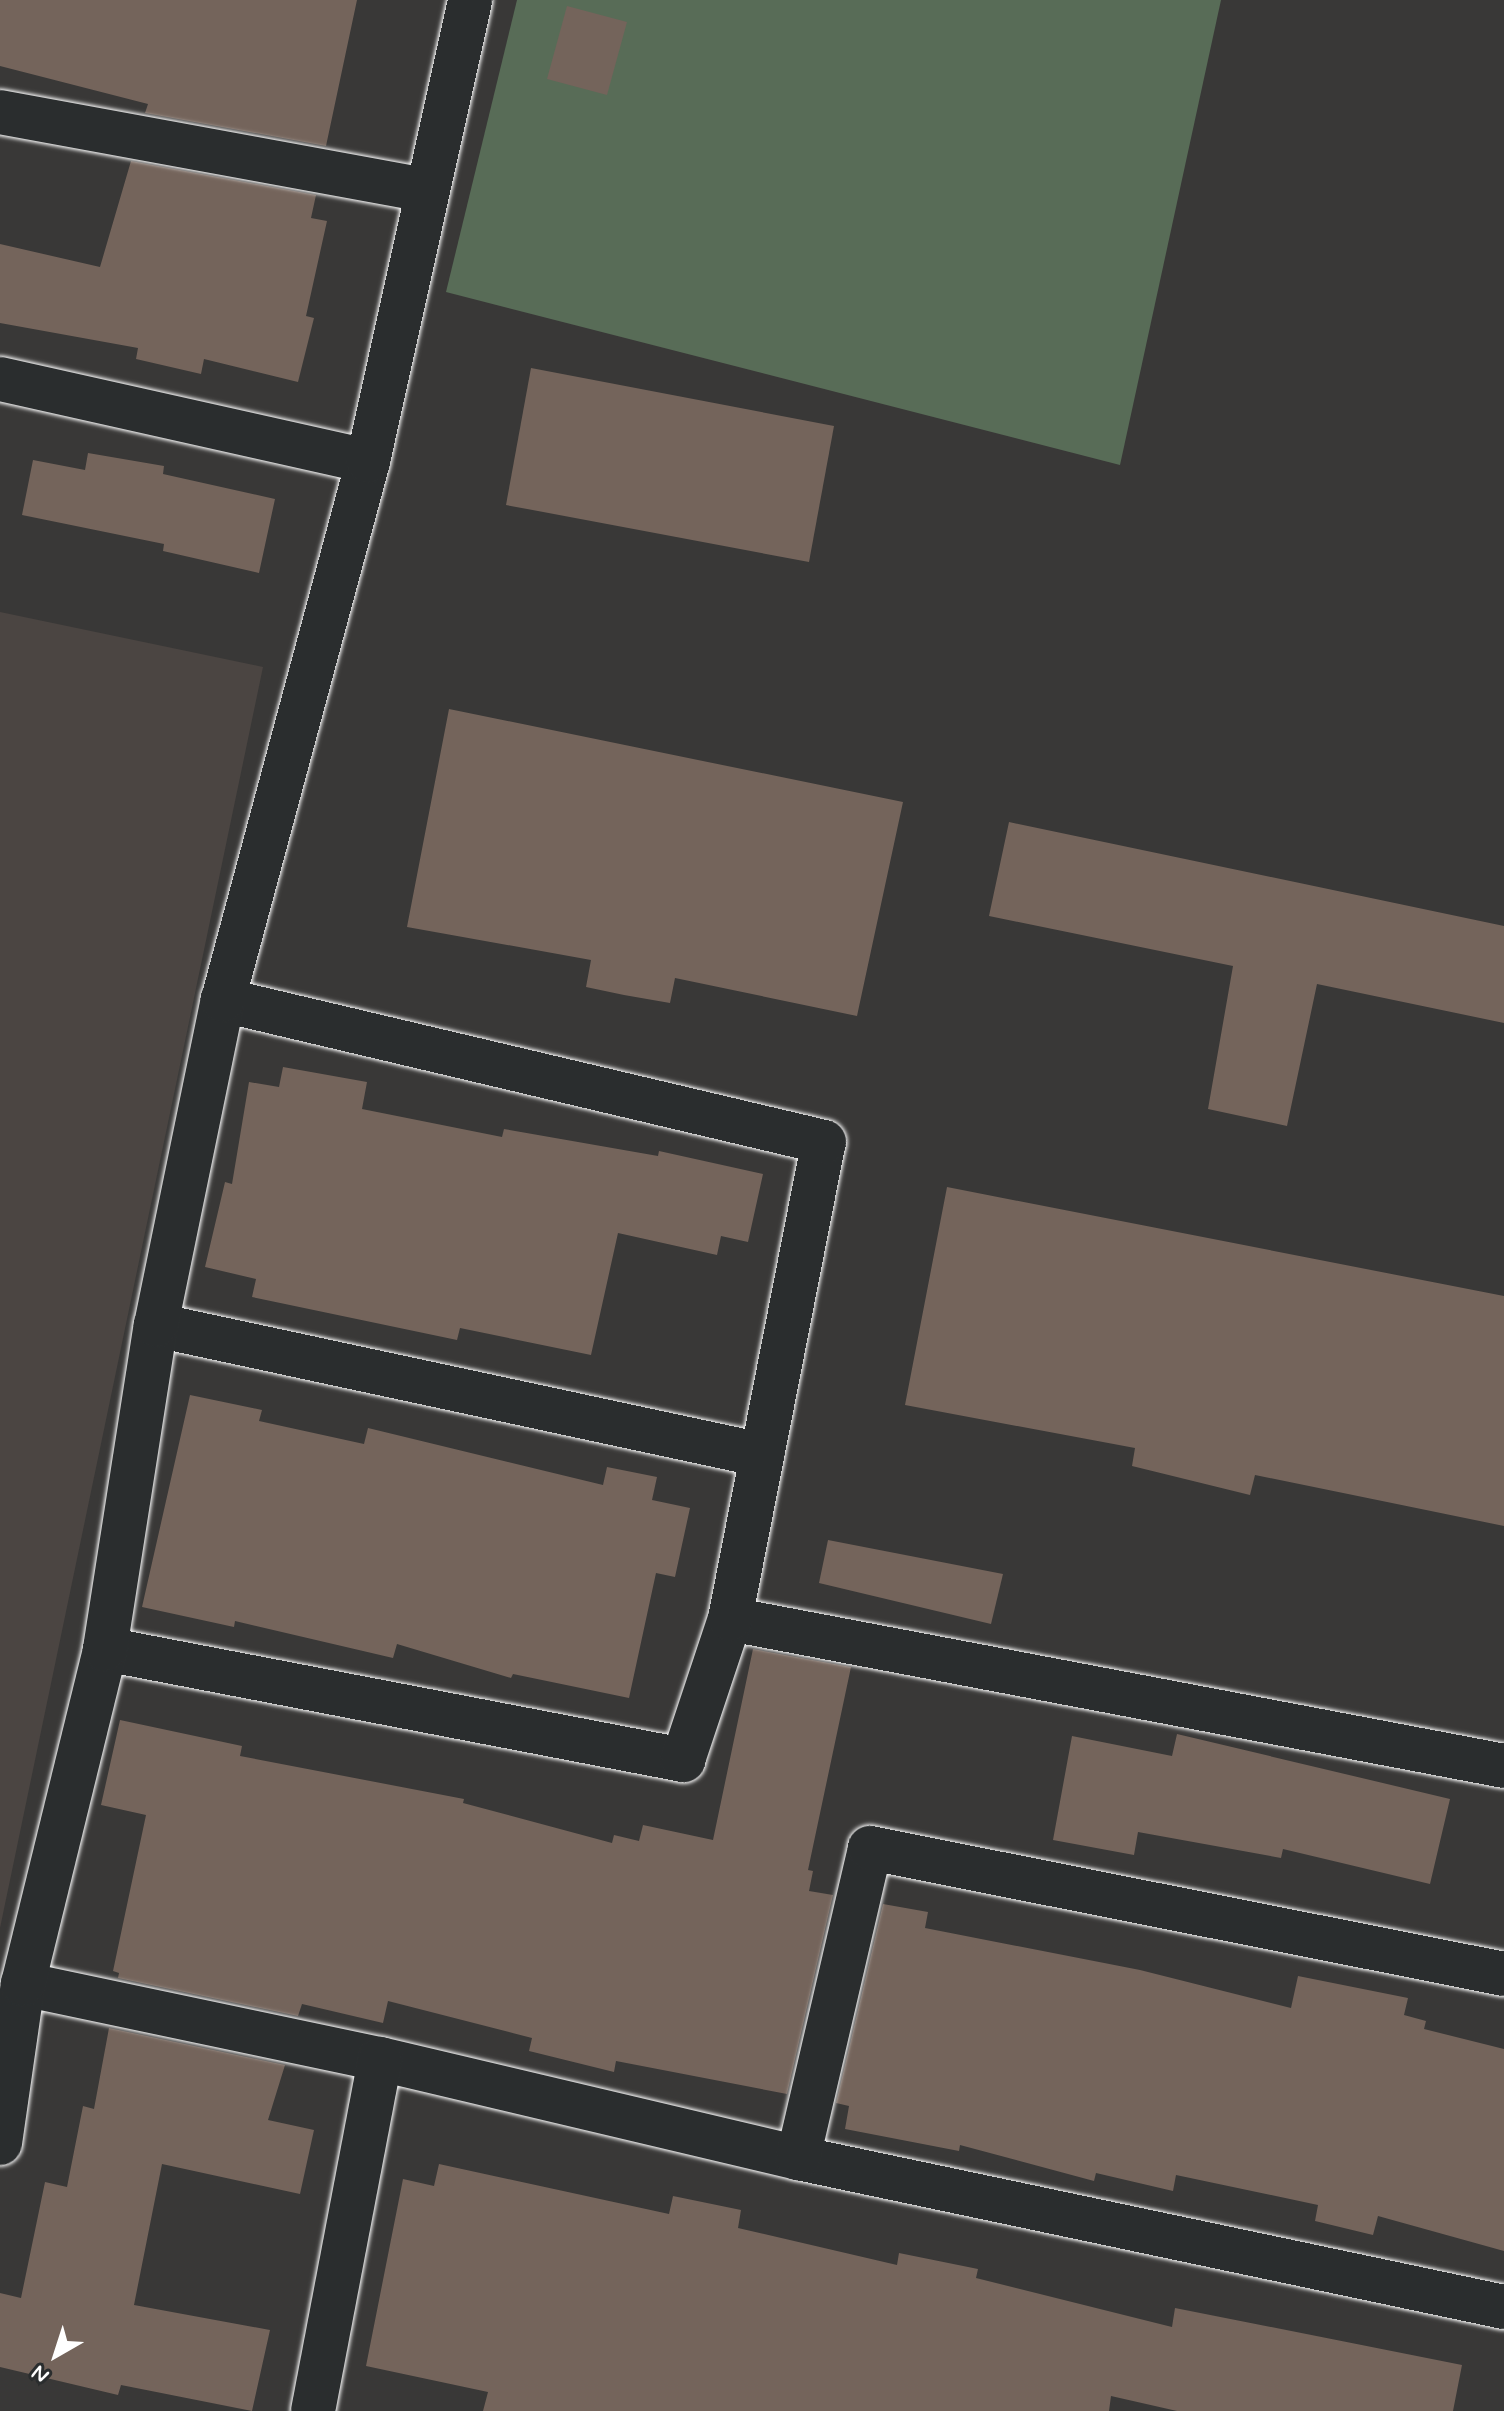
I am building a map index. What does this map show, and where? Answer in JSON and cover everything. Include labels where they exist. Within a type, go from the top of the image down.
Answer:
[{"type":"street","points":[[0,2143],[23,1984],[105,1649],[156,1325],[223,1000],[368,461],[470,0]]},
{"type":"street","points":[[0,112],[426,190]]},
{"type":"street","points":[[0,379],[368,461]]},
{"type":"street","points":[[105,1649],[683,1760],[730,1619],[824,1142],[223,1000]]},
{"type":"street","points":[[156,1325],[762,1455]]},
{"type":"street","points":[[730,1619],[1504,1766]]},
{"type":"street","points":[[798,2158],[870,1848],[1504,1974]]},
{"type":"street","points":[[23,1984],[380,2059],[798,2158],[1504,2307]]},
{"type":"street","points":[[313,2411],[380,2059]]},
{"type":"shaded area","points":[[0,612],[263,667],[0,1928]]},
{"type":"green space","points":[[517,0],[1221,0],[1120,465],[446,292]]},
{"type":"building","points":[[0,0],[357,0],[326,146],[145,113],[148,104],[0,66]]},
{"type":"building","points":[[567,6],[627,22],[607,95],[547,79]]},
{"type":"building","points":[[131,161],[316,195],[311,218],[327,221],[306,316],[314,318],[298,382],[204,359],[201,374],[136,359],[138,348],[0,323],[0,244],[100,267]]},
{"type":"building","points":[[531,368],[834,426],[809,562],[506,505]]},
{"type":"building","points":[[88,453],[164,466],[163,474],[275,499],[259,573],[163,551],[164,544],[22,515],[33,460],[85,470]]},
{"type":"building","points":[[449,709],[903,802],[857,1016],[675,978],[670,1003],[624,995],[586,987],[591,960],[407,927]]},
{"type":"building","points":[[1009,822],[1504,926],[1504,1023],[1317,984],[1287,1126],[1208,1109],[1233,966],[989,916]]},
{"type":"building","points":[[283,1067],[367,1082],[362,1109],[502,1137],[504,1129],[658,1156],[659,1151],[763,1174],[748,1242],[721,1236],[717,1255],[618,1233],[591,1355],[460,1328],[457,1340],[252,1297],[256,1279],[205,1267],[225,1182],[232,1184],[249,1082],[279,1087]]},
{"type":"building","points":[[947,1187],[1504,1296],[1504,1526],[1255,1475],[1250,1495],[1132,1466],[1135,1448],[905,1405]]},
{"type":"building","points":[[190,1395],[262,1410],[259,1421],[364,1444],[368,1428],[603,1485],[607,1467],[657,1477],[652,1500],[690,1508],[675,1577],[656,1573],[629,1698],[513,1674],[511,1678],[397,1644],[393,1658],[235,1621],[234,1627],[142,1607]]},
{"type":"building","points":[[828,1540],[1003,1574],[991,1624],[819,1583]]},
{"type":"building","points":[[753,1649],[851,1667],[808,1870],[813,1871],[809,1891],[833,1895],[787,2094],[616,2061],[614,2072],[529,2051],[532,2038],[388,2001],[383,2023],[302,2004],[298,2016],[118,1978],[119,1973],[113,1971],[146,1815],[101,1805],[120,1720],[242,1746],[240,1756],[464,1799],[463,1803],[612,1843],[614,1835],[639,1841],[643,1825],[713,1840]]},
{"type":"building","points":[[1177,1734],[1450,1799],[1430,1884],[1283,1849],[1281,1858],[1138,1832],[1134,1855],[1053,1840],[1072,1736],[1172,1756]]},
{"type":"building","points":[[883,1904],[928,1912],[925,1928],[1140,1970],[1291,2008],[1298,1976],[1408,1998],[1404,2015],[1426,2021],[1424,2029],[1504,2049],[1504,2251],[1378,2216],[1373,2235],[1315,2221],[1318,2205],[1176,2175],[1173,2191],[1096,2173],[1094,2181],[960,2145],[959,2151],[845,2129],[849,2106],[836,2103]]},
{"type":"building","points":[[109,2028],[285,2065],[268,2120],[314,2130],[300,2194],[162,2164],[134,2305],[270,2330],[252,2411],[121,2385],[118,2395],[0,2367],[0,2293],[21,2298],[45,2182],[67,2187],[83,2106],[94,2109]]},
{"type":"building","points":[[439,2164],[669,2214],[673,2196],[741,2210],[738,2228],[897,2265],[899,2253],[978,2269],[976,2278],[1172,2327],[1175,2308],[1462,2365],[1453,2411],[1177,2411],[1111,2396],[1109,2411],[483,2411],[488,2392],[366,2366],[403,2179],[434,2186]]}]
